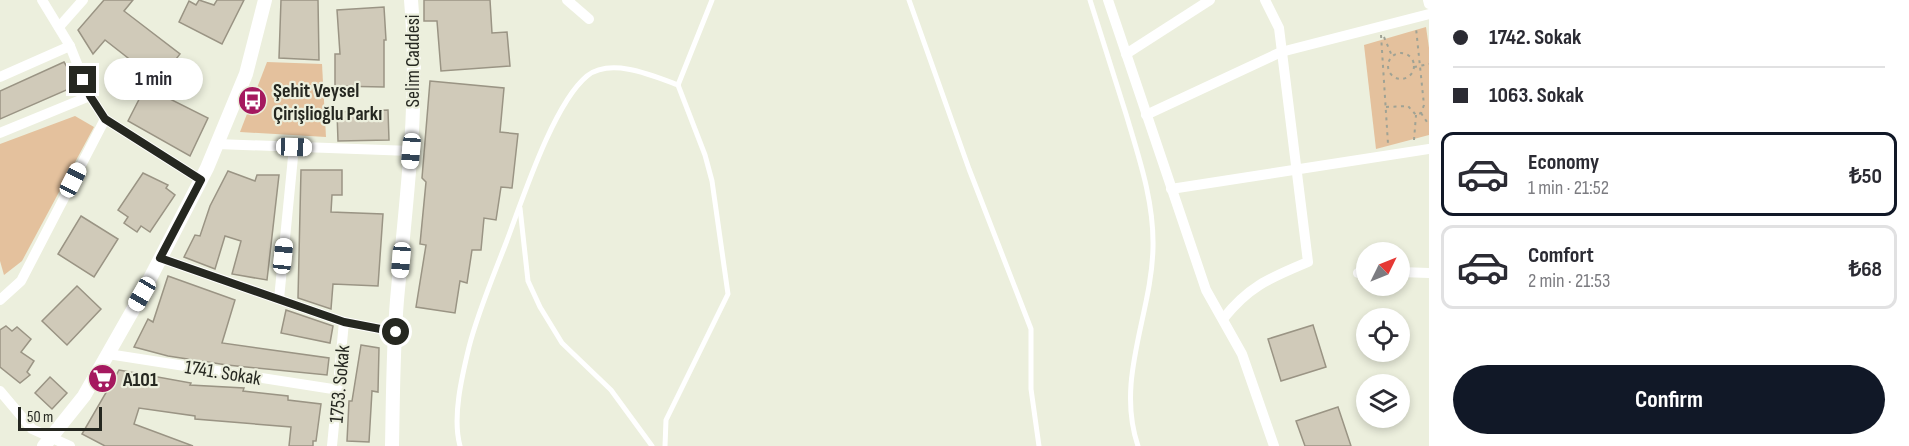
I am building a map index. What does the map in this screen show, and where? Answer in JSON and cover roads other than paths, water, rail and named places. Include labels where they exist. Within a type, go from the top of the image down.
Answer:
[{"type":"street","points":[[42,0],[70,46],[90,96],[105,119],[201,180]]},
{"type":"street","points":[[59,27],[83,0]]},
{"type":"street","points":[[47,442],[84,396],[201,180],[246,74],[265,0]]},
{"type":"street","name":"Selim Caddesi","points":[[392,446],[396,332],[411,151],[415,42],[411,0]]},
{"type":"street","points":[[567,0],[589,19]]},
{"type":"street","points":[[1108,0],[1206,290],[1242,354],[1274,446]]},
{"type":"street","points":[[1126,54],[1210,0]]},
{"type":"street","points":[[1223,319],[1241,297],[1268,279],[1308,262],[1279,28],[1265,0]]},
{"type":"street","points":[[1428,0],[1429,4]]},
{"type":"street","points":[[1146,115],[1281,52],[1429,14]]},
{"type":"street","points":[[0,77],[70,46]]},
{"type":"street","points":[[0,133],[90,96]]},
{"type":"street","points":[[0,300],[21,281],[105,119]]},
{"type":"street","points":[[217,144],[411,151]]},
{"type":"street","points":[[279,299],[294,147]]},
{"type":"street","points":[[1171,189],[1429,148]]},
{"type":"street","points":[[160,258],[344,322],[396,332]]},
{"type":"street","points":[[1410,272],[1429,273]]},
{"type":"street","name":"1753. Sokak","points":[[332,446],[344,322]]},
{"type":"street","name":"1741. Sokak","points":[[108,354],[339,390]]},
{"type":"street","points":[[0,391],[32,429],[47,442],[70,446]]},
{"type":"lane","points":[[665,446],[666,420],[728,294],[712,181],[678,85],[712,0]]},
{"type":"lane","points":[[909,0],[969,169],[1032,329],[1031,389],[1039,446]]},
{"type":"lane","points":[[1090,0],[1148,188],[1153,247],[1150,280],[1130,403],[1138,446]]},
{"type":"lane","points":[[460,446],[459,410],[469,345],[520,204],[564,104],[588,75],[615,67],[639,70],[678,85]]},
{"type":"lane","points":[[520,204],[528,280],[540,307],[562,343],[611,390],[652,446]]},
{"type":"place","name":"Şehit Veysel Çirişlioğlu Parkı","points":[[252,101]]},
{"type":"place","name":"A101","points":[[102,379]]}]
